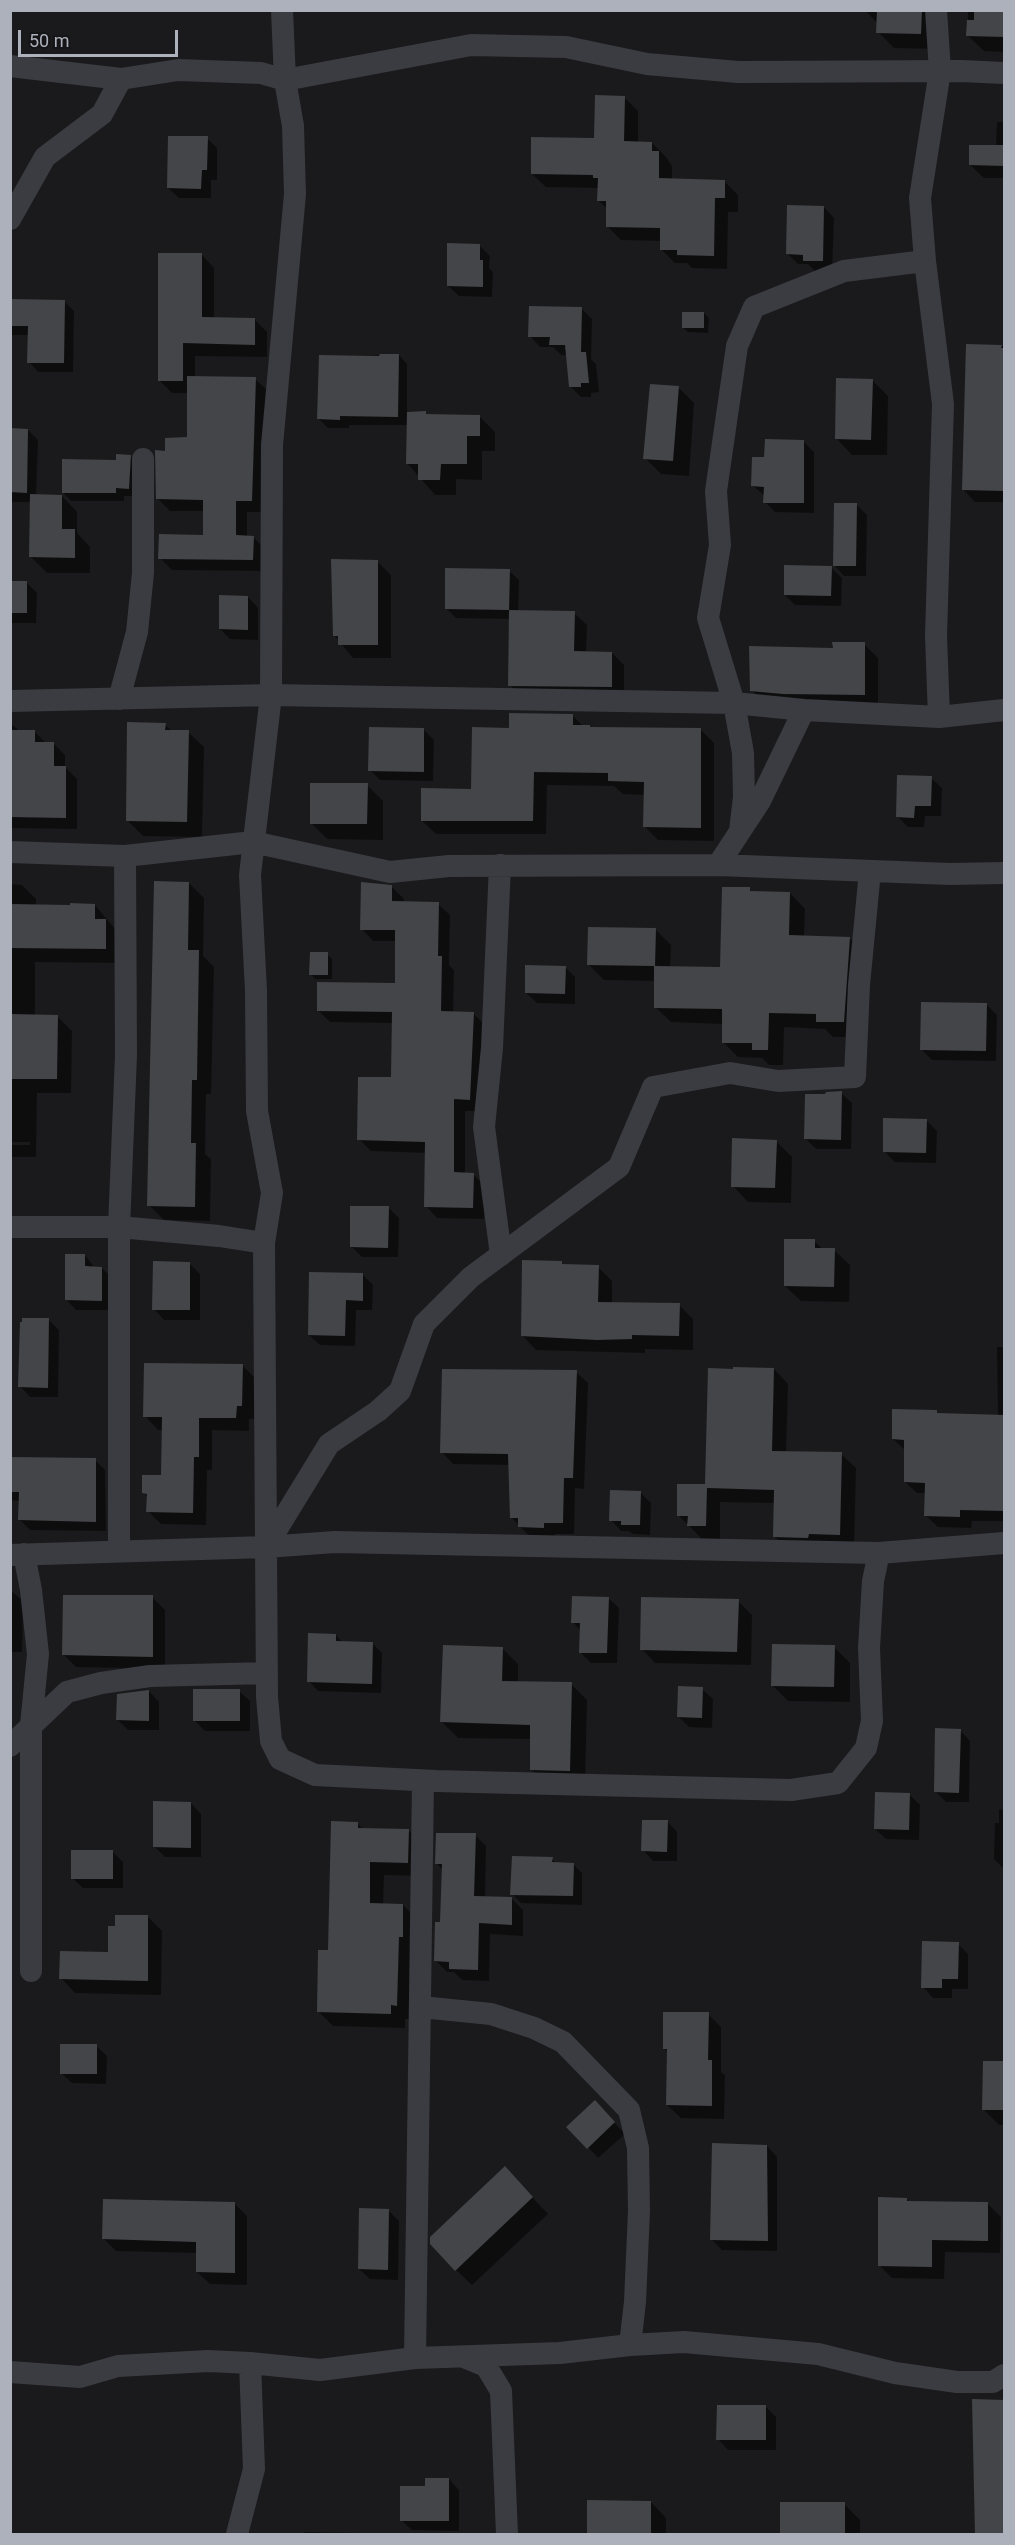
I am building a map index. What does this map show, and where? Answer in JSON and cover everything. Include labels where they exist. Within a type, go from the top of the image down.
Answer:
[{"type":"street","points":[[282,10],[285,80],[293,126],[295,194],[272,445],[271,695],[250,875],[256,991],[257,1111],[272,1193],[264,1243],[267,1673],[271,1741],[280,1759],[315,1775],[423,1781],[791,1790],[838,1783],[866,1748],[872,1721],[869,1648],[873,1581],[879,1553]]},
{"type":"street","points":[[936,10],[940,71],[920,198],[925,261],[943,404],[936,636],[939,717]]},
{"type":"street","points":[[10,66],[121,79],[188,70],[261,73],[285,80],[471,45],[566,47],[647,64],[738,72],[1005,73]]},
{"type":"street","points":[[10,219],[45,157],[102,114],[121,79]]},
{"type":"street","points":[[740,831],[744,797],[743,753],[734,703],[708,618],[720,545],[716,491],[736,346],[754,307],[844,271],[925,261]]},
{"type":"street","points":[[119,699],[137,632],[143,573],[143,459]]},
{"type":"street","points":[[10,701],[271,695],[734,703],[804,710],[939,717],[1005,710]]},
{"type":"street","points":[[718,865],[760,801],[804,710]]},
{"type":"street","points":[[10,852],[125,856],[253,842],[390,872],[449,866],[718,865],[1005,873]]},
{"type":"street","points":[[119,1551],[119,1227],[126,1055],[125,856]]},
{"type":"street","points":[[500,866],[492,1048],[484,1127],[501,1255]]},
{"type":"street","points":[[266,1546],[329,1444],[378,1411],[400,1390],[424,1324],[471,1277],[619,1167],[653,1087],[730,1073],[778,1081],[855,1077],[859,984],[870,871]]},
{"type":"street","points":[[10,1227],[119,1227],[219,1236],[264,1243]]},
{"type":"street","points":[[32,1971],[32,1725],[38,1654],[17,1555],[335,1542],[879,1553],[1005,1543]]},
{"type":"street","points":[[10,1746],[67,1692],[101,1683],[150,1676],[267,1673]]},
{"type":"street","points":[[416,2358],[423,1781]]},
{"type":"street","points":[[421,2007],[491,2014],[534,2028],[563,2042],[629,2110],[638,2148],[639,2211],[635,2302],[630,2345]]},
{"type":"street","points":[[10,2372],[80,2378],[118,2366],[208,2361],[320,2370],[416,2358],[560,2353],[684,2342],[818,2354],[895,2373],[957,2382],[993,2382],[1005,2375]]},
{"type":"street","points":[[458,2355],[486,2366],[501,2391],[507,2535]]},
{"type":"street","points":[[237,2535],[254,2469],[250,2363]]},
{"type":"building","points":[[877,10],[922,10],[921,34],[876,33]]},
{"type":"building","points":[[974,10],[1005,10],[1005,37],[966,36],[967,20],[974,20]]},
{"type":"building","points":[[595,95],[625,96],[624,141],[652,142],[652,151],[659,151],[659,178],[725,180],[725,198],[715,198],[714,256],[677,255],[677,250],[660,250],[660,228],[606,227],[606,201],[597,201],[598,178],[593,178],[593,175],[531,174],[531,137],[594,138]]},
{"type":"building","points":[[168,136],[208,136],[207,170],[202,170],[201,189],[167,188]]},
{"type":"building","points":[[969,145],[1005,145],[1005,166],[969,165]]},
{"type":"building","points":[[787,205],[824,206],[823,261],[803,261],[803,255],[786,254]]},
{"type":"building","points":[[447,243],[480,244],[480,260],[483,260],[483,287],[447,286]]},
{"type":"building","points":[[158,253],[202,253],[202,317],[255,318],[255,345],[183,343],[183,381],[158,381]]},
{"type":"building","points":[[10,299],[65,300],[64,363],[27,363],[28,326],[10,326]]},
{"type":"building","points":[[529,306],[582,307],[581,352],[586,352],[589,383],[581,383],[581,387],[569,387],[565,345],[549,345],[550,337],[528,337]]},
{"type":"building","points":[[682,312],[704,312],[704,328],[682,328]]},
{"type":"building","points":[[966,344],[1002,345],[1001,348],[1005,348],[1005,491],[962,490]]},
{"type":"building","points":[[380,354],[399,354],[398,417],[340,416],[340,420],[317,419],[319,355],[379,356]]},
{"type":"building","points":[[187,376],[256,377],[252,501],[236,501],[236,535],[254,536],[253,560],[158,559],[159,534],[203,535],[203,500],[156,499],[155,450],[165,451],[165,438],[187,437]]},
{"type":"building","points":[[836,378],[873,379],[871,440],[835,439]]},
{"type":"building","points":[[650,384],[679,386],[673,461],[643,459]]},
{"type":"building","points":[[426,411],[426,414],[480,415],[480,436],[467,436],[467,464],[441,464],[440,480],[418,480],[418,464],[406,464],[407,412]]},
{"type":"building","points":[[10,428],[28,429],[27,493],[10,492]]},
{"type":"building","points":[[765,439],[804,440],[804,503],[763,503],[764,487],[751,486],[752,457],[764,457]]},
{"type":"building","points":[[116,454],[131,455],[129,489],[116,488],[116,493],[62,493],[62,459],[116,460]]},
{"type":"building","points":[[30,494],[62,495],[62,529],[75,529],[75,558],[29,557]]},
{"type":"building","points":[[834,503],[857,503],[856,566],[833,566]]},
{"type":"building","points":[[331,559],[378,560],[378,645],[338,645],[338,636],[333,636]]},
{"type":"building","points":[[784,565],[832,566],[831,596],[784,595]]},
{"type":"building","points":[[445,568],[510,569],[509,610],[445,609]]},
{"type":"building","points":[[10,581],[27,581],[27,613],[10,613]]},
{"type":"building","points":[[219,595],[248,596],[248,630],[219,629]]},
{"type":"building","points":[[509,610],[575,611],[574,651],[612,652],[612,687],[508,686]]},
{"type":"building","points":[[832,642],[865,642],[865,695],[783,694],[750,691],[749,646],[833,648]]},
{"type":"building","points":[[509,713],[573,714],[573,725],[590,725],[590,727],[701,728],[701,828],[643,827],[644,782],[608,781],[608,773],[534,772],[533,821],[421,821],[421,788],[471,789],[472,727],[509,728]]},
{"type":"building","points":[[127,722],[166,723],[165,730],[189,730],[187,822],[126,821]]},
{"type":"building","points":[[369,727],[424,728],[424,772],[368,771]]},
{"type":"building","points":[[10,730],[35,730],[35,742],[54,742],[54,766],[66,766],[66,818],[10,817]]},
{"type":"building","points":[[897,775],[932,776],[931,806],[915,806],[914,818],[896,817]]},
{"type":"building","points":[[310,783],[368,783],[367,824],[310,824]]},
{"type":"building","points":[[154,881],[189,882],[188,950],[199,950],[197,1080],[192,1080],[191,1143],[196,1143],[195,1207],[147,1206]]},
{"type":"building","points":[[361,882],[392,885],[392,901],[439,902],[438,956],[442,956],[441,1011],[474,1012],[470,1100],[454,1099],[454,1172],[474,1173],[473,1208],[424,1207],[425,1142],[357,1140],[358,1077],[391,1077],[392,1012],[317,1011],[317,982],[395,983],[395,930],[360,930]]},
{"type":"building","points":[[722,887],[750,887],[750,891],[790,892],[789,935],[850,937],[844,1022],[816,1022],[816,1014],[769,1013],[768,1050],[752,1050],[752,1043],[722,1043],[722,1009],[654,1008],[654,966],[587,965],[588,927],[656,928],[655,966],[720,967]]},
{"type":"building","points":[[70,903],[95,904],[95,919],[106,919],[106,949],[10,948],[10,904],[70,905]]},
{"type":"building","points":[[310,952],[328,952],[328,975],[309,975]]},
{"type":"building","points":[[525,965],[566,966],[565,994],[525,993]]},
{"type":"building","points":[[921,1002],[987,1003],[986,1051],[920,1050]]},
{"type":"building","points":[[10,1014],[58,1015],[57,1079],[10,1079]]},
{"type":"building","points":[[842,1091],[841,1140],[804,1139],[805,1094]]},
{"type":"building","points":[[883,1118],[927,1119],[926,1153],[883,1152]]},
{"type":"building","points":[[732,1138],[777,1140],[775,1188],[731,1187]]},
{"type":"building","points":[[350,1206],[389,1206],[388,1248],[350,1247]]},
{"type":"building","points":[[784,1239],[815,1239],[815,1248],[835,1248],[834,1287],[784,1286]]},
{"type":"building","points":[[65,1254],[85,1254],[85,1266],[102,1267],[102,1301],[65,1300]]},
{"type":"building","points":[[522,1260],[599,1265],[598,1302],[680,1303],[679,1336],[632,1335],[632,1339],[597,1340],[521,1336]]},
{"type":"building","points":[[153,1261],[190,1262],[190,1310],[152,1310]]},
{"type":"building","points":[[309,1272],[363,1273],[363,1301],[346,1300],[345,1336],[308,1335]]},
{"type":"building","points":[[22,1318],[49,1318],[48,1388],[18,1387]]},
{"type":"building","points":[[144,1363],[243,1364],[242,1406],[237,1406],[236,1418],[199,1418],[199,1457],[194,1457],[193,1513],[146,1512],[147,1494],[142,1493],[142,1475],[161,1475],[162,1417],[143,1417]]},
{"type":"building","points":[[733,1367],[774,1368],[772,1451],[842,1452],[840,1535],[809,1534],[808,1538],[773,1537],[774,1490],[707,1488],[706,1526],[687,1526],[688,1516],[677,1516],[677,1484],[705,1484],[708,1368],[733,1369]]},
{"type":"building","points":[[442,1369],[577,1370],[573,1478],[564,1478],[563,1523],[544,1523],[544,1528],[518,1527],[518,1518],[510,1518],[508,1454],[440,1453]]},
{"type":"building","points":[[892,1409],[1005,1415],[1005,1511],[960,1510],[960,1517],[924,1516],[925,1483],[904,1482],[904,1440],[892,1439]]},
{"type":"building","points":[[10,1457],[96,1458],[96,1522],[18,1520],[19,1492],[10,1492]]},
{"type":"building","points":[[610,1490],[641,1491],[640,1525],[621,1525],[621,1521],[609,1521]]},
{"type":"building","points":[[63,1595],[153,1595],[153,1657],[62,1655]]},
{"type":"building","points":[[572,1596],[609,1597],[607,1653],[579,1653],[580,1623],[571,1623]]},
{"type":"building","points":[[641,1597],[739,1599],[737,1652],[640,1650]]},
{"type":"building","points":[[308,1633],[336,1634],[336,1641],[373,1642],[372,1684],[307,1682]]},
{"type":"building","points":[[772,1644],[835,1645],[834,1687],[771,1686]]},
{"type":"building","points":[[443,1645],[503,1647],[502,1681],[572,1682],[570,1771],[530,1770],[530,1725],[440,1722]]},
{"type":"building","points":[[678,1686],[703,1687],[702,1718],[677,1717]]},
{"type":"building","points":[[193,1689],[240,1689],[240,1721],[193,1721]]},
{"type":"building","points":[[149,1690],[149,1721],[116,1720],[117,1694]]},
{"type":"building","points":[[935,1728],[961,1729],[959,1793],[934,1792]]},
{"type":"building","points":[[875,1792],[910,1793],[909,1830],[874,1829]]},
{"type":"building","points":[[153,1801],[191,1802],[191,1848],[153,1847]]},
{"type":"building","points":[[642,1820],[668,1820],[667,1852],[641,1851]]},
{"type":"building","points":[[331,1821],[358,1822],[358,1828],[409,1829],[408,1863],[370,1862],[370,1903],[403,1904],[403,1937],[399,1937],[397,2006],[391,2005],[391,2014],[317,2012],[318,1950],[328,1950]]},
{"type":"building","points":[[436,1833],[476,1833],[474,1896],[512,1897],[512,1925],[479,1923],[478,1970],[449,1969],[449,1962],[434,1961],[435,1922],[440,1922],[442,1864],[435,1864]]},
{"type":"building","points":[[71,1850],[113,1850],[113,1879],[71,1879]]},
{"type":"building","points":[[512,1856],[553,1857],[552,1862],[574,1863],[573,1896],[510,1895]]},
{"type":"building","points":[[115,1915],[148,1915],[148,1981],[59,1979],[60,1951],[108,1952],[108,1926],[115,1926]]},
{"type":"building","points":[[922,1941],[959,1942],[958,1979],[942,1979],[942,1988],[921,1988]]},
{"type":"building","points":[[663,2012],[709,2012],[708,2060],[712,2060],[712,2106],[666,2105],[667,2049],[663,2049]]},
{"type":"building","points":[[60,2044],[97,2044],[97,2074],[60,2074]]},
{"type":"building","points":[[983,2061],[1005,2061],[1005,2110],[982,2110]]},
{"type":"building","points":[[595,2100],[615,2122],[587,2149],[566,2127]]},
{"type":"building","points":[[712,2143],[767,2145],[768,2241],[710,2240]]},
{"type":"building","points":[[505,2166],[533,2197],[455,2271],[430,2244],[430,2237]]},
{"type":"building","points":[[878,2197],[907,2198],[907,2201],[988,2202],[988,2241],[932,2240],[932,2267],[878,2266]]},
{"type":"building","points":[[103,2199],[235,2202],[235,2273],[196,2272],[196,2242],[102,2239]]},
{"type":"building","points":[[359,2208],[389,2209],[388,2270],[358,2269]]},
{"type":"building","points":[[972,2399],[1005,2400],[1005,2535],[975,2535]]},
{"type":"building","points":[[717,2405],[766,2405],[766,2440],[716,2440]]},
{"type":"building","points":[[425,2478],[449,2478],[449,2521],[400,2521],[400,2486],[425,2486]]},
{"type":"building","points":[[587,2500],[651,2501],[651,2535],[587,2535]]},
{"type":"building","points":[[780,2502],[845,2502],[845,2535],[780,2535]]}]
